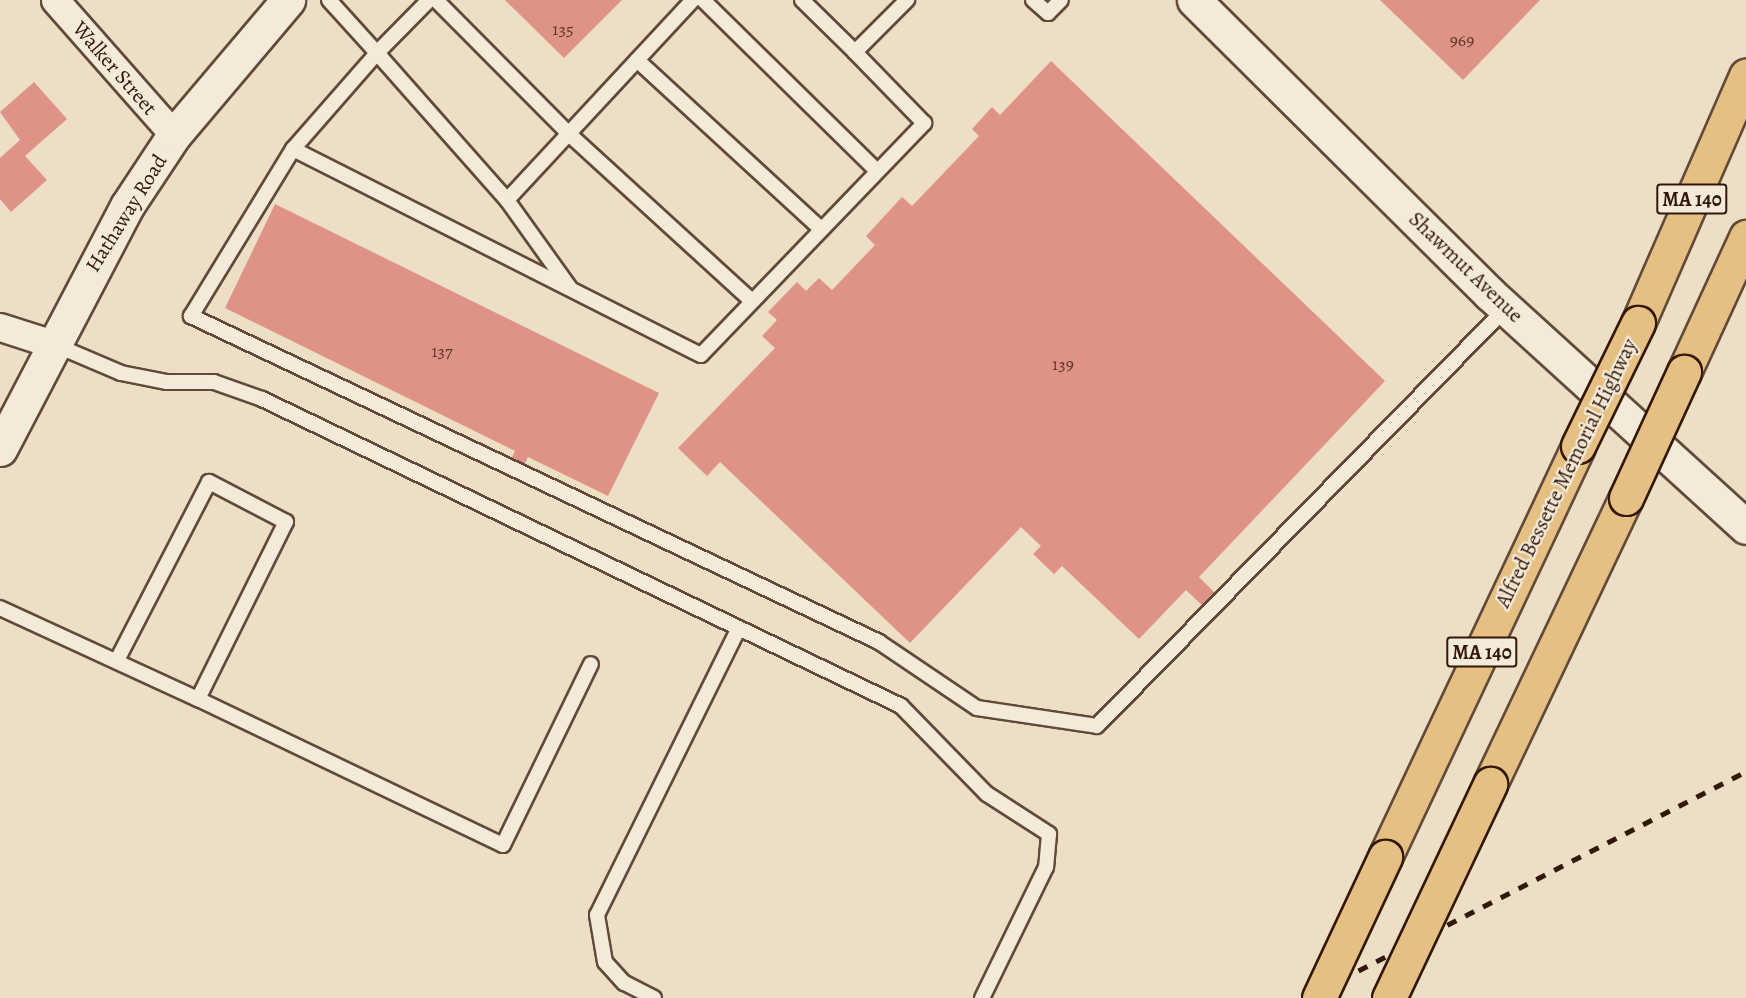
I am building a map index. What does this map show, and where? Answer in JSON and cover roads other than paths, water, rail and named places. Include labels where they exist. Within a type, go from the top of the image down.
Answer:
[{"type":"highway","name":"Alfred Bessette Memorial Highway","points":[[1319,998],[1638,323],[1746,76]]},
{"type":"highway","name":"MA 140","points":[[1389,998],[1626,498],[1746,237]]},
{"type":"street","name":"Walker Street","points":[[55,0],[174,135]]},
{"type":"street","name":"Hathaway Road","points":[[0,449],[127,206],[174,135],[288,0]]},
{"type":"street","name":"Shawmut Avenue","points":[[1194,0],[1506,308],[1746,527]]},
{"type":"street","points":[[0,327],[53,344]]},
{"type":"lane","points":[[328,0],[507,200],[571,290]]},
{"type":"lane","points":[[429,0],[377,53],[292,149],[191,316],[879,642],[977,708],[1097,726],[1506,308]]},
{"type":"lane","points":[[436,0],[569,134],[752,301]]},
{"type":"lane","points":[[507,200],[693,0]]},
{"type":"lane","points":[[703,0],[877,171]]},
{"type":"lane","points":[[855,52],[907,0]]},
{"type":"lane","points":[[1033,0],[1048,13],[1061,0]]},
{"type":"lane","points":[[292,149],[701,355],[924,123],[810,3]]},
{"type":"lane","points":[[638,60],[821,229]]},
{"type":"lane","points":[[53,344],[121,373],[167,382],[214,382],[262,399],[901,706],[987,794],[1049,834],[1046,867],[982,998]]},
{"type":"lane","points":[[117,660],[209,482],[286,522],[198,699]]},
{"type":"lane","points":[[0,608],[117,660],[502,845],[591,664]]},
{"type":"lane","points":[[654,998],[624,983],[605,962],[597,915],[739,628]]},
{"type":"railway","points":[[1305,998],[1746,771]]}]
